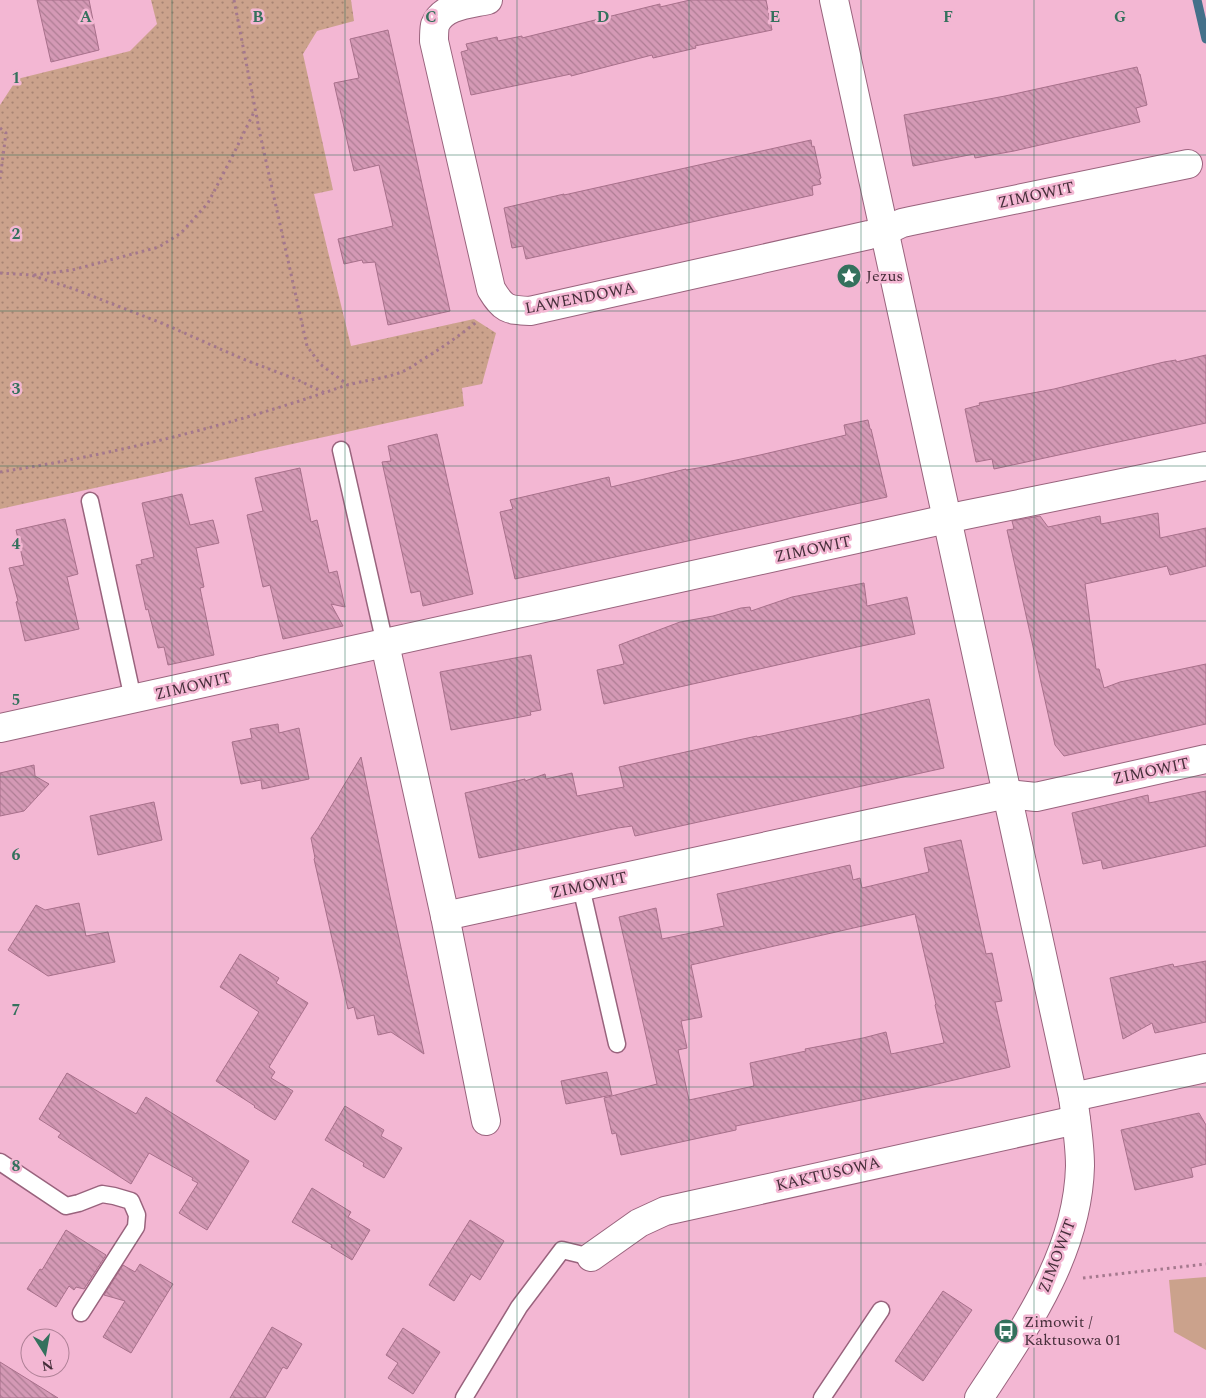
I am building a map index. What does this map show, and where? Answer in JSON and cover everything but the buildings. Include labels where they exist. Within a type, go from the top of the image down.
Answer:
[{"type":"street","name":"LAWENDOWA","points":[[488,0],[453,8],[440,16],[434,26],[434,41],[491,289],[499,302],[512,310],[530,311],[885,231]]},
{"type":"street","name":"ZIMOWIT","points":[[834,0],[948,519],[1074,1109],[1079,1152],[1079,1176],[1075,1206],[1062,1251],[1042,1298],[979,1398]]},
{"type":"street","name":"ZIMOWIT","points":[[885,231],[911,221],[1188,164]]},
{"type":"street","name":"ZIMOWIT","points":[[0,728],[948,519],[1206,466]]},
{"type":"street","points":[[385,644],[445,916],[486,1121]]},
{"type":"street","name":"ZIMOWIT","points":[[445,916],[1007,794],[1036,797],[1206,759]]},
{"type":"street","points":[[1074,1109],[1206,1068]]},
{"type":"street","name":"KAKTUSOWA","points":[[591,1258],[639,1222],[665,1211],[1074,1109]]},
{"type":"lane","points":[[341,450],[385,644]]},
{"type":"lane","points":[[90,501],[133,700]]},
{"type":"lane","points":[[581,887],[617,1044]]},
{"type":"lane","points":[[0,1162],[66,1206],[79,1204],[102,1194],[131,1201],[137,1214],[136,1227],[81,1313]]},
{"type":"lane","points":[[464,1398],[519,1307],[562,1250],[591,1258]]},
{"type":"lane","points":[[827,1396],[881,1310]]},
{"type":"path","points":[[234,0],[255,110],[307,346],[320,364],[348,385]]},
{"type":"path","points":[[0,273],[31,275],[72,270],[159,247],[181,232],[208,203],[255,110]]},
{"type":"path","points":[[0,128],[6,133],[0,179]]},
{"type":"path","points":[[31,275],[74,289],[164,324],[325,393]]},
{"type":"path","points":[[0,472],[112,452],[291,405],[348,385],[377,380],[406,370],[435,352],[466,330],[499,302]]},
{"type":"path","points":[[1083,1278],[1206,1264]]},
{"type":"shaded area","points":[[151,0],[351,0],[354,21],[317,31],[303,54],[333,190],[314,194],[351,346],[474,319],[496,333],[482,384],[462,388],[464,406],[0,509],[0,105],[17,79],[130,51],[157,24]]},
{"type":"shaded area","points":[[1206,1277],[1206,1350],[1174,1332],[1169,1280]]},
{"type":"waterway","points":[[1197,0],[1206,39]]},
{"type":"place","name":"Jezus","points":[[849,276]]},
{"type":"place","name":"Zimowit / Kaktusowa 01","points":[[1006,1331]]}]
